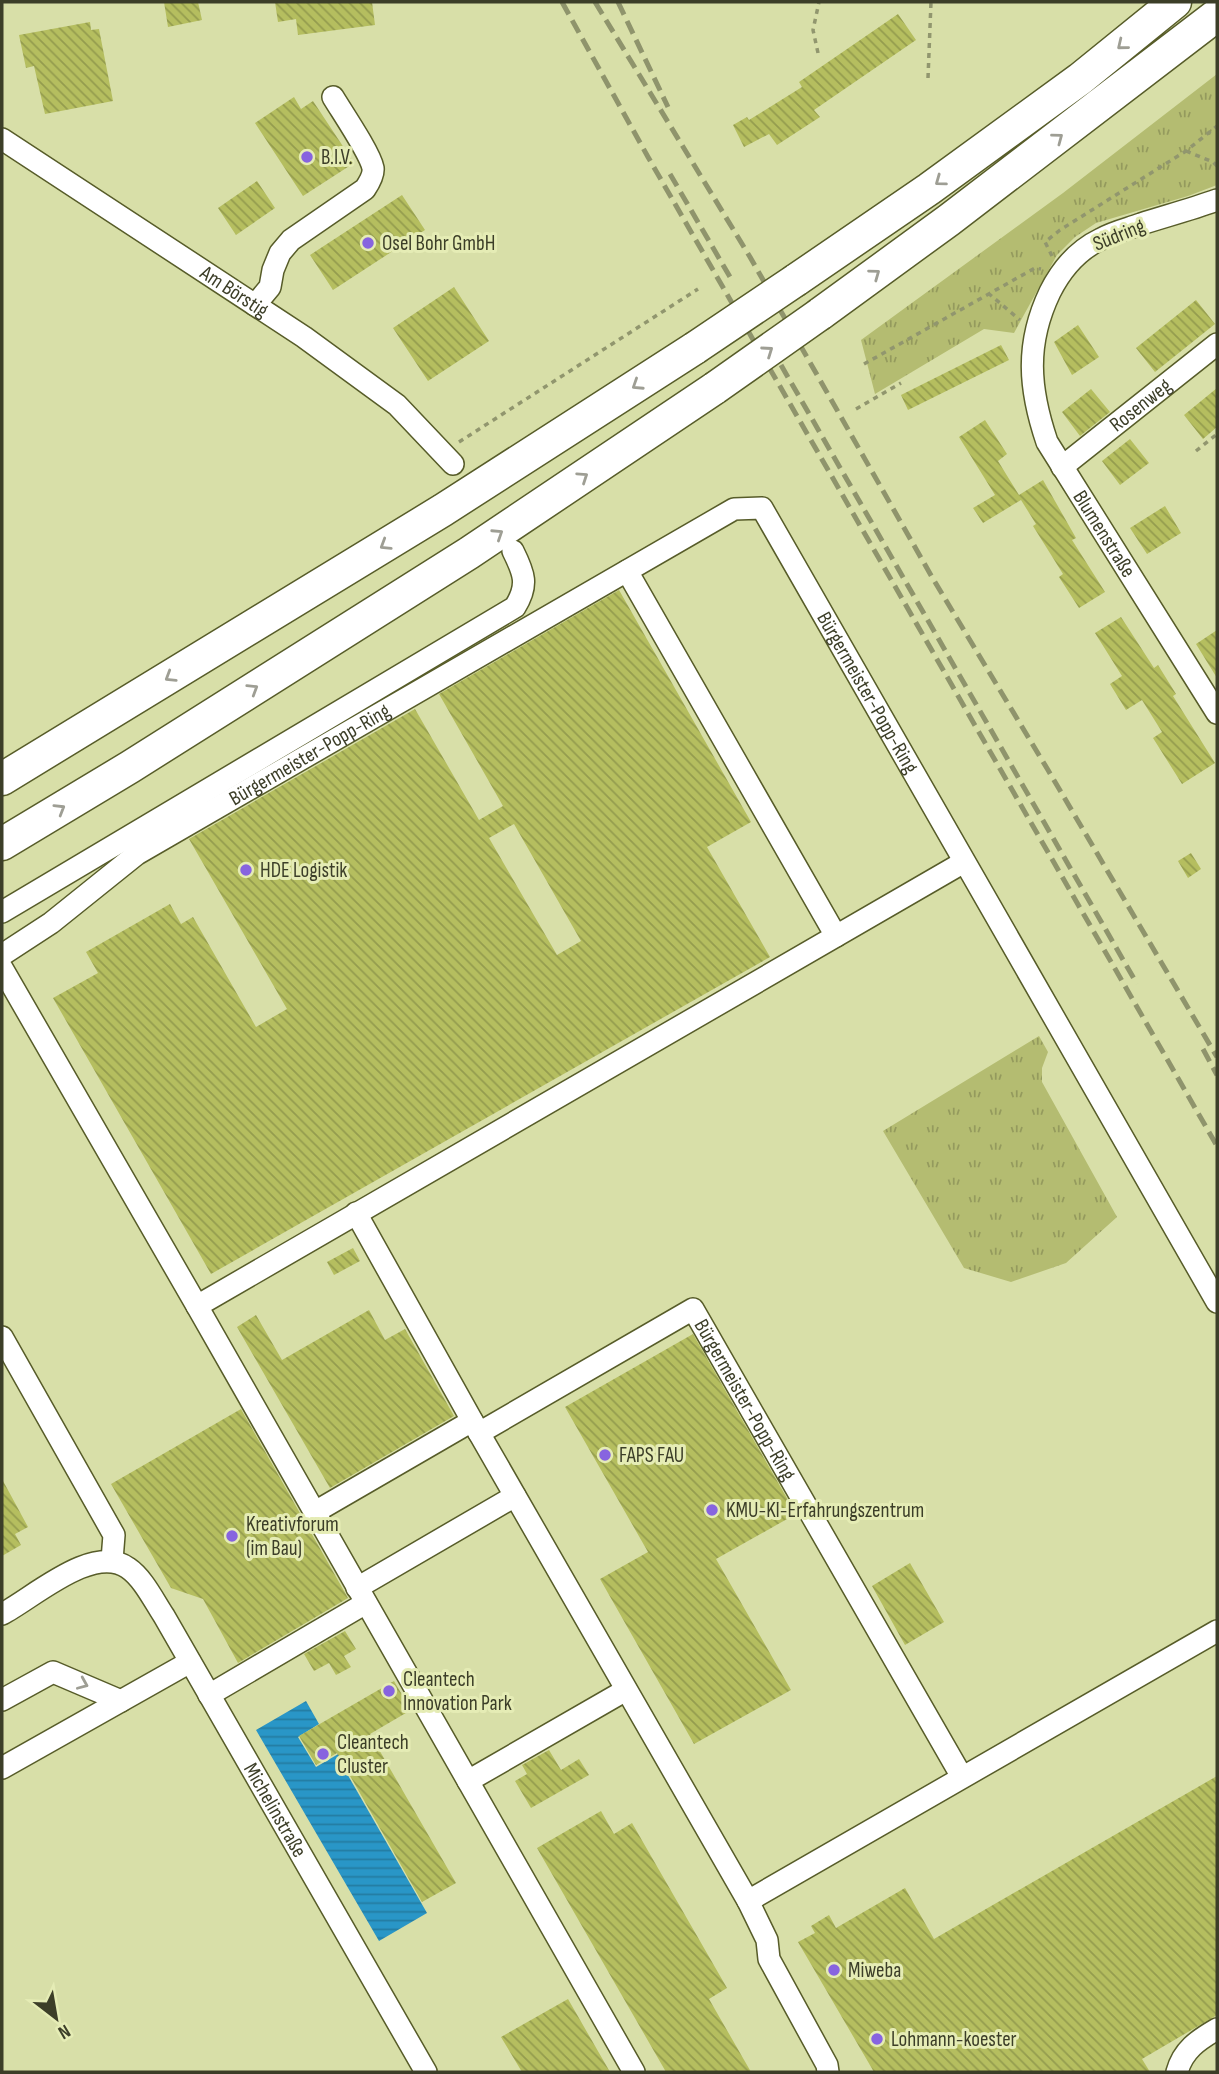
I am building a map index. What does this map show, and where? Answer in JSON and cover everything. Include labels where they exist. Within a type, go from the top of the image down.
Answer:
[{"type":"highway","points":[[2,779],[443,510],[695,348],[929,189],[1080,79],[1175,2]]},
{"type":"highway","points":[[2,844],[130,767],[527,515],[715,388],[1003,179],[1217,16]]},
{"type":"street","points":[[255,305],[270,288],[280,253],[292,240],[365,189],[371,179],[373,168],[364,148],[333,97]]},
{"type":"street","name":"Am Börstig","points":[[2,139],[304,337],[397,405],[448,458]]},
{"type":"street","name":"Südring","points":[[1034,337],[1044,304],[1060,274],[1086,247],[1102,238],[1217,200]]},
{"type":"street","name":"Blumenstraße","points":[[1034,337],[1033,388],[1047,442],[1217,713]]},
{"type":"street","name":"Rosenweg","points":[[1062,467],[1217,344]]},
{"type":"street","name":"Bürgermeister-Popp-Ring","points":[[2,955],[51,923],[137,854],[734,509],[762,509],[1217,1302]]},
{"type":"street","points":[[2,912],[516,607],[522,596],[524,581],[522,568],[513,551]]},
{"type":"street","points":[[627,571],[836,936]]},
{"type":"street","points":[[197,1306],[964,862]]},
{"type":"street","points":[[2,968],[634,2072]]},
{"type":"street","points":[[356,1213],[748,1901],[767,1940],[769,1959],[827,2065],[828,2072]]},
{"type":"street","name":"Bürgermeister-Popp-Ring","points":[[476,1427],[693,1310],[962,1777]]},
{"type":"street","points":[[2,1338],[114,1535],[112,1560],[87,1564],[6,1605]]},
{"type":"street","points":[[315,1512],[476,1427]]},
{"type":"street","points":[[209,1695],[515,1496]]},
{"type":"street","name":"Michelinstraße","points":[[112,1560],[129,1568],[144,1587],[190,1662],[426,2072]]},
{"type":"street","points":[[748,1901],[1217,1631]]},
{"type":"street","points":[[2,1768],[190,1662]]},
{"type":"street","points":[[2,1700],[53,1672],[121,1701]]},
{"type":"street","points":[[468,1781],[626,1690]]},
{"type":"street","points":[[1177,2072],[1181,2058],[1190,2047],[1217,2029]]},
{"type":"path","points":[[818,53],[813,30],[820,2]]},
{"type":"path","points":[[928,78],[931,2]]},
{"type":"path","points":[[1060,274],[1045,242],[1186,150],[1217,125]]},
{"type":"path","points":[[1186,150],[1217,166]]},
{"type":"path","points":[[864,364],[1035,268],[1060,274]]},
{"type":"path","points":[[448,458],[698,289]]},
{"type":"path","points":[[988,293],[1034,337]]},
{"type":"path","points":[[856,409],[901,383]]},
{"type":"path","points":[[1196,451],[1217,434]]},
{"type":"green space","points":[[1217,74],[1217,185],[1096,223],[1075,237],[1057,255],[1014,333],[984,329],[875,394],[861,340],[1063,193]]},
{"type":"green space","points":[[1039,1036],[1048,1052],[1042,1068],[1042,1082],[1117,1217],[1066,1263],[1011,1282],[964,1268],[883,1131]]},
{"type":"water","points":[[306,1701],[319,1724],[298,1737],[316,1767],[347,1749],[353,1758],[342,1765],[427,1913],[379,1941],[256,1730]]},
{"type":"building","points":[[164,2],[198,2],[202,20],[168,27]]},
{"type":"building","points":[[275,2],[372,2],[375,25],[298,35],[296,19],[278,22]]},
{"type":"building","points":[[898,14],[916,40],[814,110],[820,117],[777,145],[769,134],[744,147],[733,125],[747,117],[749,120],[802,87],[799,82]]},
{"type":"building","points":[[90,22],[91,30],[99,29],[113,101],[45,114],[34,66],[26,68],[19,35]]},
{"type":"building","points":[[294,97],[301,109],[313,101],[354,163],[303,196],[255,123]]},
{"type":"building","points":[[257,181],[275,208],[236,235],[218,208]]},
{"type":"building","name":"Osel Bohr GmbH","points":[[402,195],[425,230],[333,290],[310,255]]},
{"type":"building","points":[[454,287],[489,341],[428,381],[393,328]]},
{"type":"building","points":[[1196,300],[1215,324],[1155,372],[1136,348]]},
{"type":"building","points":[[1078,325],[1099,357],[1072,375],[1054,342]]},
{"type":"building","points":[[1001,345],[1009,360],[908,410],[901,395]]},
{"type":"building","points":[[1217,388],[1217,427],[1203,439],[1184,415]]},
{"type":"building","points":[[1091,389],[1110,412],[1080,436],[1062,412]]},
{"type":"building","points":[[985,420],[1007,454],[998,461],[1019,495],[1043,480],[1076,538],[1072,540],[1105,592],[1079,608],[1059,577],[1063,574],[1033,526],[1036,524],[1021,500],[983,523],[973,508],[995,495],[959,437]]},
{"type":"building","points":[[1130,439],[1149,463],[1120,485],[1102,461]]},
{"type":"building","points":[[1165,506],[1181,533],[1147,554],[1130,528]]},
{"type":"building","points":[[619,590],[751,822],[707,847],[770,957],[211,1274],[53,998],[98,973],[86,952],[170,904],[181,924],[193,917],[256,1027],[287,1009],[189,839],[415,709],[479,820],[503,806],[439,694]],"holes":[[[514,824],[581,941],[557,955],[489,838]]]},
{"type":"building","points":[[1121,617],[1154,668],[1158,665],[1176,694],[1173,696],[1215,763],[1182,784],[1153,738],[1162,732],[1142,700],[1126,710],[1110,684],[1122,676],[1095,633]]},
{"type":"building","points":[[1217,630],[1217,678],[1196,644]]},
{"type":"building","points":[[1191,853],[1201,869],[1188,878],[1178,861]]},
{"type":"building","points":[[353,1248],[360,1261],[334,1275],[327,1262]]},
{"type":"building","points":[[369,1310],[385,1340],[405,1329],[454,1416],[330,1488],[237,1327],[256,1315],[282,1360]]},
{"type":"building","points":[[693,1334],[796,1514],[716,1559],[791,1690],[694,1744],[600,1579],[648,1552],[565,1407]]},
{"type":"building","name":"Kreativforum (im Bau)","points":[[241,1409],[348,1598],[238,1663],[203,1599],[171,1588],[111,1484]]},
{"type":"building","points":[[2,1479],[28,1527],[15,1534],[21,1545],[2,1556]]},
{"type":"building","points":[[910,1563],[944,1622],[905,1645],[872,1586]]},
{"type":"building","points":[[345,1631],[356,1649],[344,1656],[351,1667],[336,1675],[329,1663],[314,1671],[304,1654]]},
{"type":"building","points":[[394,1681],[411,1710],[370,1734],[456,1883],[422,1902],[337,1753],[316,1765],[299,1736]]},
{"type":"building","points":[[549,1750],[561,1770],[579,1759],[589,1775],[531,1808],[515,1781],[527,1774],[522,1765]]},
{"type":"building","points":[[1217,1776],[1217,2015],[1142,2059],[1150,2072],[874,2072],[798,1942],[815,1933],[811,1926],[829,1915],[836,1928],[905,1888],[934,1939]]},
{"type":"building","points":[[601,1811],[614,1834],[632,1823],[727,1988],[709,1999],[751,2072],[666,2072],[537,1848]]},
{"type":"building","points":[[568,1999],[610,2072],[522,2072],[501,2037]]},
{"type":"railway","points":[[562,2],[648,157],[1217,1146]]},
{"type":"railway","points":[[595,2],[750,257],[932,577],[1217,1057]]},
{"type":"railway","points":[[618,2],[668,107]]},
{"type":"railway","points":[[670,174],[730,277]]},
{"type":"railway","points":[[781,365],[1137,984]]},
{"type":"railway","points":[[1203,1049],[1217,1075]]},
{"type":"place","name":"B.I.V.","points":[[307,157]]},
{"type":"place","name":"Osel Bohr GmbH","points":[[368,243]]},
{"type":"place","name":"HDE Logistik","points":[[246,870]]},
{"type":"place","name":"FAPS FAU","points":[[605,1455]]},
{"type":"place","name":"KMU-KI-Erfahrungszentrum","points":[[712,1510]]},
{"type":"place","name":"Kreativforum (im Bau)","points":[[232,1536]]},
{"type":"place","name":"Cleantech Innovation Park","points":[[389,1691]]},
{"type":"place","name":"Cleantech Cluster","points":[[323,1754]]},
{"type":"place","name":"Miweba","points":[[834,1970]]},
{"type":"place","name":"Lohmann-koester","points":[[877,2039]]}]
